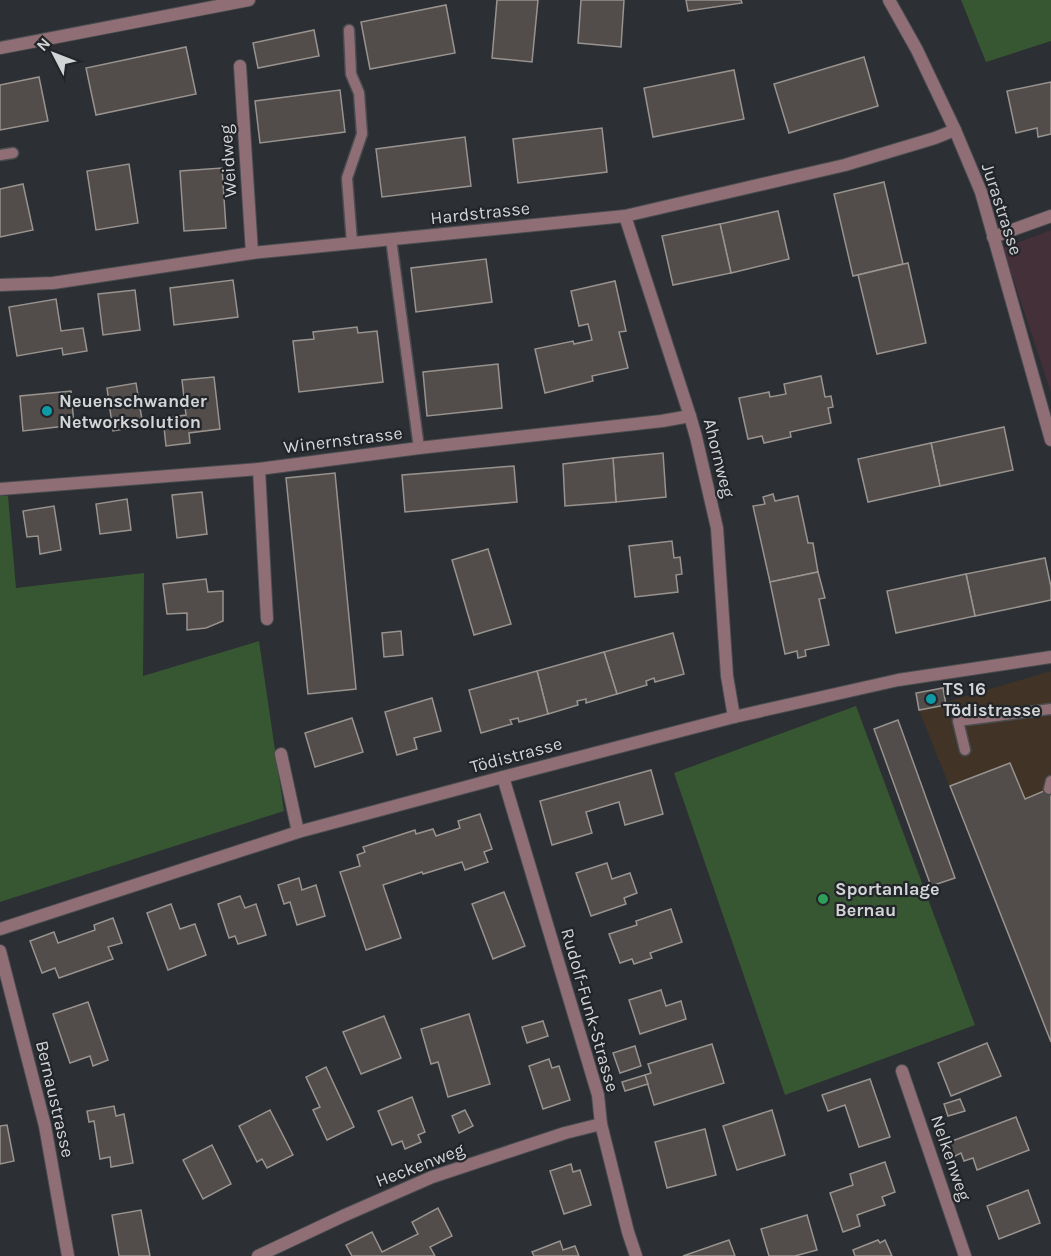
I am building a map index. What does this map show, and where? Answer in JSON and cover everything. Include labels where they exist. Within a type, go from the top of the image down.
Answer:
[{"type":"street","points":[[0,48],[249,0]]},
{"type":"street","name":"Jurastrasse","points":[[889,0],[917,50],[981,192],[1051,440]]},
{"type":"street","name":"Weidweg","points":[[240,66],[252,254]]},
{"type":"street","name":"Hardstrasse","points":[[0,285],[53,283],[252,254],[625,216],[845,165],[955,130]]},
{"type":"street","name":"Ahornweg","points":[[625,216],[690,416],[717,528],[727,676],[734,717]]},
{"type":"street","points":[[993,237],[1051,216]]},
{"type":"street","name":"Winernstrasse","points":[[0,489],[259,469],[690,416]]},
{"type":"street","points":[[259,469],[267,619]]},
{"type":"street","name":"Tödistrasse","points":[[0,929],[298,832],[734,717],[898,680],[1051,657]]},
{"type":"street","points":[[281,754],[298,832]]},
{"type":"street","name":"Rudolf-Funk-Strasse","points":[[503,777],[598,1095],[601,1124],[636,1256]]},
{"type":"street","name":"Bernaustrasse","points":[[0,951],[45,1126],[68,1256]]},
{"type":"street","name":"Nelkenweg","points":[[902,1071],[965,1256]]},
{"type":"street","name":"Heckenweg","points":[[258,1256],[432,1177],[565,1133],[601,1124]]},
{"type":"lane","points":[[349,30],[351,74],[359,93],[362,134],[347,178],[352,243]]},
{"type":"lane","points":[[0,155],[13,153]]},
{"type":"lane","points":[[391,239],[419,448]]},
{"type":"lane","points":[[965,750],[958,721],[1051,709]]},
{"type":"shaded area","points":[[1051,230],[1051,393],[1003,248]]},
{"type":"shaded area","points":[[1051,671],[1051,1041],[919,710]]},
{"type":"green space","points":[[961,0],[1051,0],[1051,41],[986,62]]},
{"type":"green space","points":[[0,496],[8,496],[16,588],[144,573],[143,676],[259,641],[284,811],[0,902]]},
{"type":"green space","name":"Sportanlage Bernau","points":[[856,706],[975,1025],[785,1095],[674,773]]},
{"type":"building","points":[[497,0],[538,0],[532,62],[492,58]]},
{"type":"building","points":[[581,0],[624,0],[621,47],[578,43]]},
{"type":"building","points":[[686,0],[741,0],[742,3],[688,11]]},
{"type":"building","points":[[446,5],[455,53],[370,69],[361,22]]},
{"type":"building","points":[[314,30],[319,56],[258,68],[253,43]]},
{"type":"building","points":[[186,47],[196,94],[96,115],[86,68]]},
{"type":"building","points":[[864,57],[878,106],[789,133],[774,84]]},
{"type":"building","points":[[734,70],[744,119],[653,137],[644,88]]},
{"type":"building","points":[[39,77],[48,121],[0,130],[0,85]]},
{"type":"building","points":[[1051,82],[1051,134],[1038,137],[1037,128],[1016,133],[1007,91]]},
{"type":"building","points":[[340,90],[345,132],[260,143],[255,101]]},
{"type":"building","points":[[602,128],[607,172],[518,183],[513,139]]},
{"type":"building","points":[[465,137],[471,186],[382,197],[376,149]]},
{"type":"building","points":[[129,164],[138,223],[96,230],[87,171]]},
{"type":"building","points":[[222,168],[226,228],[184,231],[180,171]]},
{"type":"building","points":[[884,182],[903,264],[853,276],[834,194]]},
{"type":"building","points":[[23,184],[33,230],[0,237],[0,189]]},
{"type":"building","points":[[778,211],[789,259],[731,273],[720,224]]},
{"type":"building","points":[[720,224],[731,273],[673,285],[662,236]]},
{"type":"building","points":[[486,259],[492,302],[416,312],[411,268]]},
{"type":"building","points":[[908,263],[926,343],[877,354],[858,275]]},
{"type":"building","points":[[233,280],[238,317],[174,325],[170,288]]},
{"type":"building","points":[[615,281],[626,331],[619,332],[628,368],[592,376],[593,381],[545,393],[535,349],[573,341],[574,344],[592,340],[588,324],[579,326],[571,291]]},
{"type":"building","points":[[135,290],[140,330],[103,335],[98,294]]},
{"type":"building","points":[[56,299],[61,331],[83,328],[87,351],[63,355],[62,348],[17,356],[9,307]]},
{"type":"building","points":[[357,327],[358,333],[377,331],[383,382],[299,392],[293,341],[314,339],[313,332]]},
{"type":"building","points":[[498,364],[502,408],[427,416],[423,372]]},
{"type":"building","points":[[821,376],[825,397],[831,396],[833,407],[828,408],[831,423],[790,432],[791,437],[764,443],[762,436],[748,439],[739,398],[769,392],[770,397],[786,394],[784,384]]},
{"type":"building","points":[[214,377],[220,429],[189,433],[190,443],[166,446],[163,418],[186,415],[182,380]]},
{"type":"building","points":[[136,383],[143,426],[113,431],[107,388]]},
{"type":"building","name":"Neuenschwander Networksolution","points":[[71,391],[74,425],[23,431],[20,396]]},
{"type":"building","points":[[1004,427],[1013,470],[940,486],[931,443]]},
{"type":"building","points":[[931,443],[940,486],[868,502],[858,459]]},
{"type":"building","points":[[663,453],[666,497],[616,502],[613,458]]},
{"type":"building","points":[[613,458],[616,502],[565,506],[563,464]]},
{"type":"building","points":[[514,466],[517,502],[405,512],[402,475]]},
{"type":"building","points":[[335,473],[356,689],[308,694],[286,478]]},
{"type":"building","points":[[202,492],[207,534],[177,538],[172,495]]},
{"type":"building","points":[[773,494],[775,501],[798,496],[808,543],[813,543],[818,572],[770,582],[753,506],[765,504],[763,497]]},
{"type":"building","points":[[127,499],[131,530],[100,534],[96,504]]},
{"type":"building","points":[[54,506],[61,550],[40,554],[38,536],[27,537],[23,511]]},
{"type":"building","points":[[672,541],[674,558],[680,557],[682,574],[676,575],[678,592],[635,597],[629,546]]},
{"type":"building","points":[[488,549],[511,624],[474,635],[452,560]]},
{"type":"building","points":[[1045,558],[1051,587],[1051,600],[975,616],[966,574]]},
{"type":"building","points":[[818,572],[825,598],[819,599],[829,645],[805,650],[806,656],[798,658],[797,651],[785,654],[770,582]]},
{"type":"building","points":[[966,574],[975,616],[896,633],[887,591]]},
{"type":"building","points":[[206,579],[208,592],[223,591],[223,621],[206,628],[187,630],[187,613],[167,614],[163,584]]},
{"type":"building","points":[[401,631],[403,655],[384,657],[382,633]]},
{"type":"building","points":[[673,633],[684,674],[655,682],[654,678],[646,681],[647,685],[617,694],[604,652]]},
{"type":"building","points":[[604,652],[617,694],[586,703],[586,699],[577,701],[578,705],[548,714],[537,671]]},
{"type":"building","points":[[537,671],[548,714],[519,722],[518,718],[510,720],[512,724],[481,733],[469,690]]},
{"type":"building","name":"TS 16 Tödistrasse","points":[[943,688],[946,705],[919,710],[916,693]]},
{"type":"building","points":[[432,698],[441,731],[414,738],[417,749],[397,755],[385,712]]},
{"type":"building","points":[[352,718],[363,752],[315,767],[305,733]]},
{"type":"building","points":[[898,720],[955,878],[931,886],[874,729]]},
{"type":"building","points":[[1010,763],[1025,799],[1051,788],[1051,1042],[950,786]]},
{"type":"building","points":[[651,770],[663,814],[625,825],[619,802],[586,812],[592,833],[552,845],[540,801]]},
{"type":"building","points":[[480,814],[492,849],[484,852],[488,862],[465,870],[462,862],[383,885],[401,938],[366,950],[340,872],[360,866],[357,855],[365,852],[363,847],[415,830],[416,834],[433,829],[436,836],[460,828],[458,821]]},
{"type":"building","points":[[607,863],[612,879],[630,873],[637,893],[624,898],[626,904],[591,916],[576,873]]},
{"type":"building","points":[[299,878],[302,890],[316,885],[325,916],[297,925],[290,902],[284,904],[278,885]]},
{"type":"building","points":[[504,892],[525,946],[493,959],[472,904]]},
{"type":"building","points":[[240,896],[245,908],[256,904],[266,935],[238,944],[235,936],[229,938],[218,904]]},
{"type":"building","points":[[171,904],[180,929],[195,924],[206,955],[168,970],[147,913]]},
{"type":"building","points":[[671,909],[682,942],[650,953],[652,958],[634,964],[632,959],[620,963],[609,934],[637,925],[636,921]]},
{"type":"building","points":[[113,918],[122,943],[108,947],[113,959],[59,978],[55,968],[42,973],[30,941],[54,932],[58,943],[95,930],[94,925]]},
{"type":"building","points":[[661,990],[666,1006],[681,1001],[686,1019],[640,1034],[629,1000]]},
{"type":"building","points":[[88,1002],[108,1060],[93,1066],[90,1056],[70,1063],[53,1014]]},
{"type":"building","points":[[469,1014],[490,1084],[448,1097],[438,1062],[431,1064],[421,1029]]},
{"type":"building","points":[[384,1016],[401,1058],[361,1074],[343,1032]]},
{"type":"building","points":[[543,1021],[548,1036],[527,1043],[522,1027]]},
{"type":"building","points":[[987,1043],[1001,1076],[951,1096],[938,1063]]},
{"type":"building","points":[[712,1044],[724,1083],[654,1105],[645,1075],[651,1073],[648,1064]]},
{"type":"building","points":[[635,1046],[641,1066],[620,1073],[613,1053]]},
{"type":"building","points":[[549,1059],[552,1068],[559,1066],[570,1100],[543,1109],[529,1066]]},
{"type":"building","points":[[326,1067],[354,1127],[327,1140],[313,1110],[320,1107],[306,1077]]},
{"type":"building","points":[[645,1075],[648,1084],[625,1091],[622,1082]]},
{"type":"building","points":[[870,1079],[890,1137],[859,1147],[845,1105],[828,1111],[822,1095]]},
{"type":"building","points":[[412,1097],[425,1132],[418,1135],[421,1142],[405,1149],[402,1141],[392,1145],[378,1111]]},
{"type":"building","points":[[960,1099],[965,1111],[948,1116],[944,1104]]},
{"type":"building","points":[[114,1106],[116,1116],[124,1114],[133,1163],[111,1167],[110,1157],[100,1159],[94,1121],[89,1122],[87,1111]]},
{"type":"building","points":[[270,1110],[293,1155],[267,1168],[262,1159],[257,1162],[239,1126]]},
{"type":"building","points":[[465,1110],[473,1126],[459,1133],[452,1116]]},
{"type":"building","points":[[772,1110],[785,1155],[737,1170],[723,1126]]},
{"type":"building","points":[[1016,1117],[1029,1150],[977,1170],[973,1158],[964,1161],[961,1153],[953,1157],[947,1143]]},
{"type":"building","points":[[7,1125],[14,1161],[0,1164],[0,1126]]},
{"type":"building","points":[[705,1129],[716,1175],[667,1188],[655,1142]]},
{"type":"building","points":[[212,1145],[231,1184],[203,1199],[183,1160]]},
{"type":"building","points":[[885,1162],[895,1192],[882,1197],[885,1205],[857,1215],[860,1226],[843,1232],[830,1193],[853,1185],[850,1174]]},
{"type":"building","points":[[571,1164],[573,1172],[580,1170],[591,1205],[564,1214],[550,1171]]},
{"type":"building","points":[[1028,1190],[1040,1223],[999,1239],[987,1206]]},
{"type":"building","points":[[438,1208],[452,1236],[430,1247],[435,1256],[352,1256],[346,1245],[372,1232],[382,1252],[418,1234],[412,1222]]},
{"type":"building","points":[[141,1210],[150,1256],[119,1256],[112,1215]]},
{"type":"building","points":[[807,1215],[817,1250],[795,1256],[769,1256],[761,1229]]},
{"type":"building","points":[[729,1240],[735,1256],[683,1256]]},
{"type":"building","points":[[878,1240],[880,1243],[885,1240],[892,1256],[855,1256],[853,1250]]},
{"type":"building","points":[[560,1241],[563,1250],[575,1246],[579,1256],[534,1256],[532,1252]]},
{"type":"place","name":"Neuenschwander Networksolution","points":[[47,411]]},
{"type":"place","name":"TS 16 Tödistrasse","points":[[931,699]]},
{"type":"place","name":"Sportanlage Bernau","points":[[823,899]]}]
